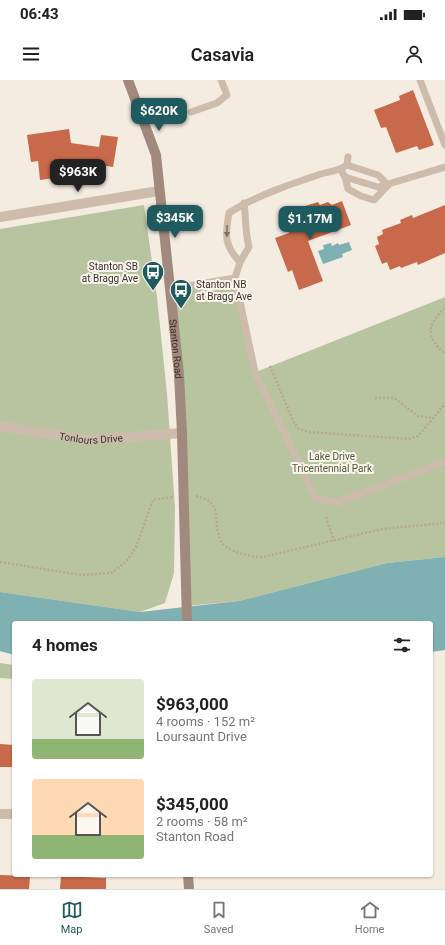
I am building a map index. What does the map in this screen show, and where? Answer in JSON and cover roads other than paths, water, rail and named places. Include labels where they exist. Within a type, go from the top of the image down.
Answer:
[{"type":"street","name":"Stanton Road","points":[[128,80],[156,155],[179,374],[187,621]]},
{"type":"street","points":[[0,217],[159,191]]},
{"type":"street","name":"Tonlours Drive","points":[[0,426],[88,440],[182,433]]},
{"type":"street","points":[[0,814],[12,814]]},
{"type":"street","points":[[188,877],[188,889]]},
{"type":"lane","points":[[191,112],[217,103],[227,95],[221,80]]},
{"type":"lane","points":[[420,80],[445,145]]},
{"type":"lane","points":[[240,262],[230,251],[226,232],[229,213],[244,203],[322,174],[340,170],[347,165],[348,156]]},
{"type":"lane","points":[[347,165],[378,175],[388,185]]},
{"type":"lane","points":[[345,177],[378,187],[445,167]]},
{"type":"lane","points":[[340,170],[345,177],[348,189],[361,196],[374,200],[388,185]]},
{"type":"lane","points":[[244,203],[246,216],[245,232],[249,247],[240,262],[235,278],[255,372],[316,499],[338,502],[445,462]]},
{"type":"lane","points":[[170,289],[235,278]]},
{"type":"water","points":[[349,242],[352,250],[342,254],[343,257],[323,264],[318,251],[324,249],[323,245],[331,243],[332,246],[338,243],[339,245]]},
{"type":"water","points":[[445,557],[445,650],[433,652],[433,621],[12,621],[12,654],[0,651],[0,592],[140,612],[239,601],[387,563]]},
{"type":"place","name":"Stanton SB at Bragg Ave","points":[[153,292]]},
{"type":"place","name":"Stanton NB at Bragg Ave","points":[[181,310]]},
{"type":"park label","name":"Lake Drive Tricentennial Park","points":[[332,462]]}]
